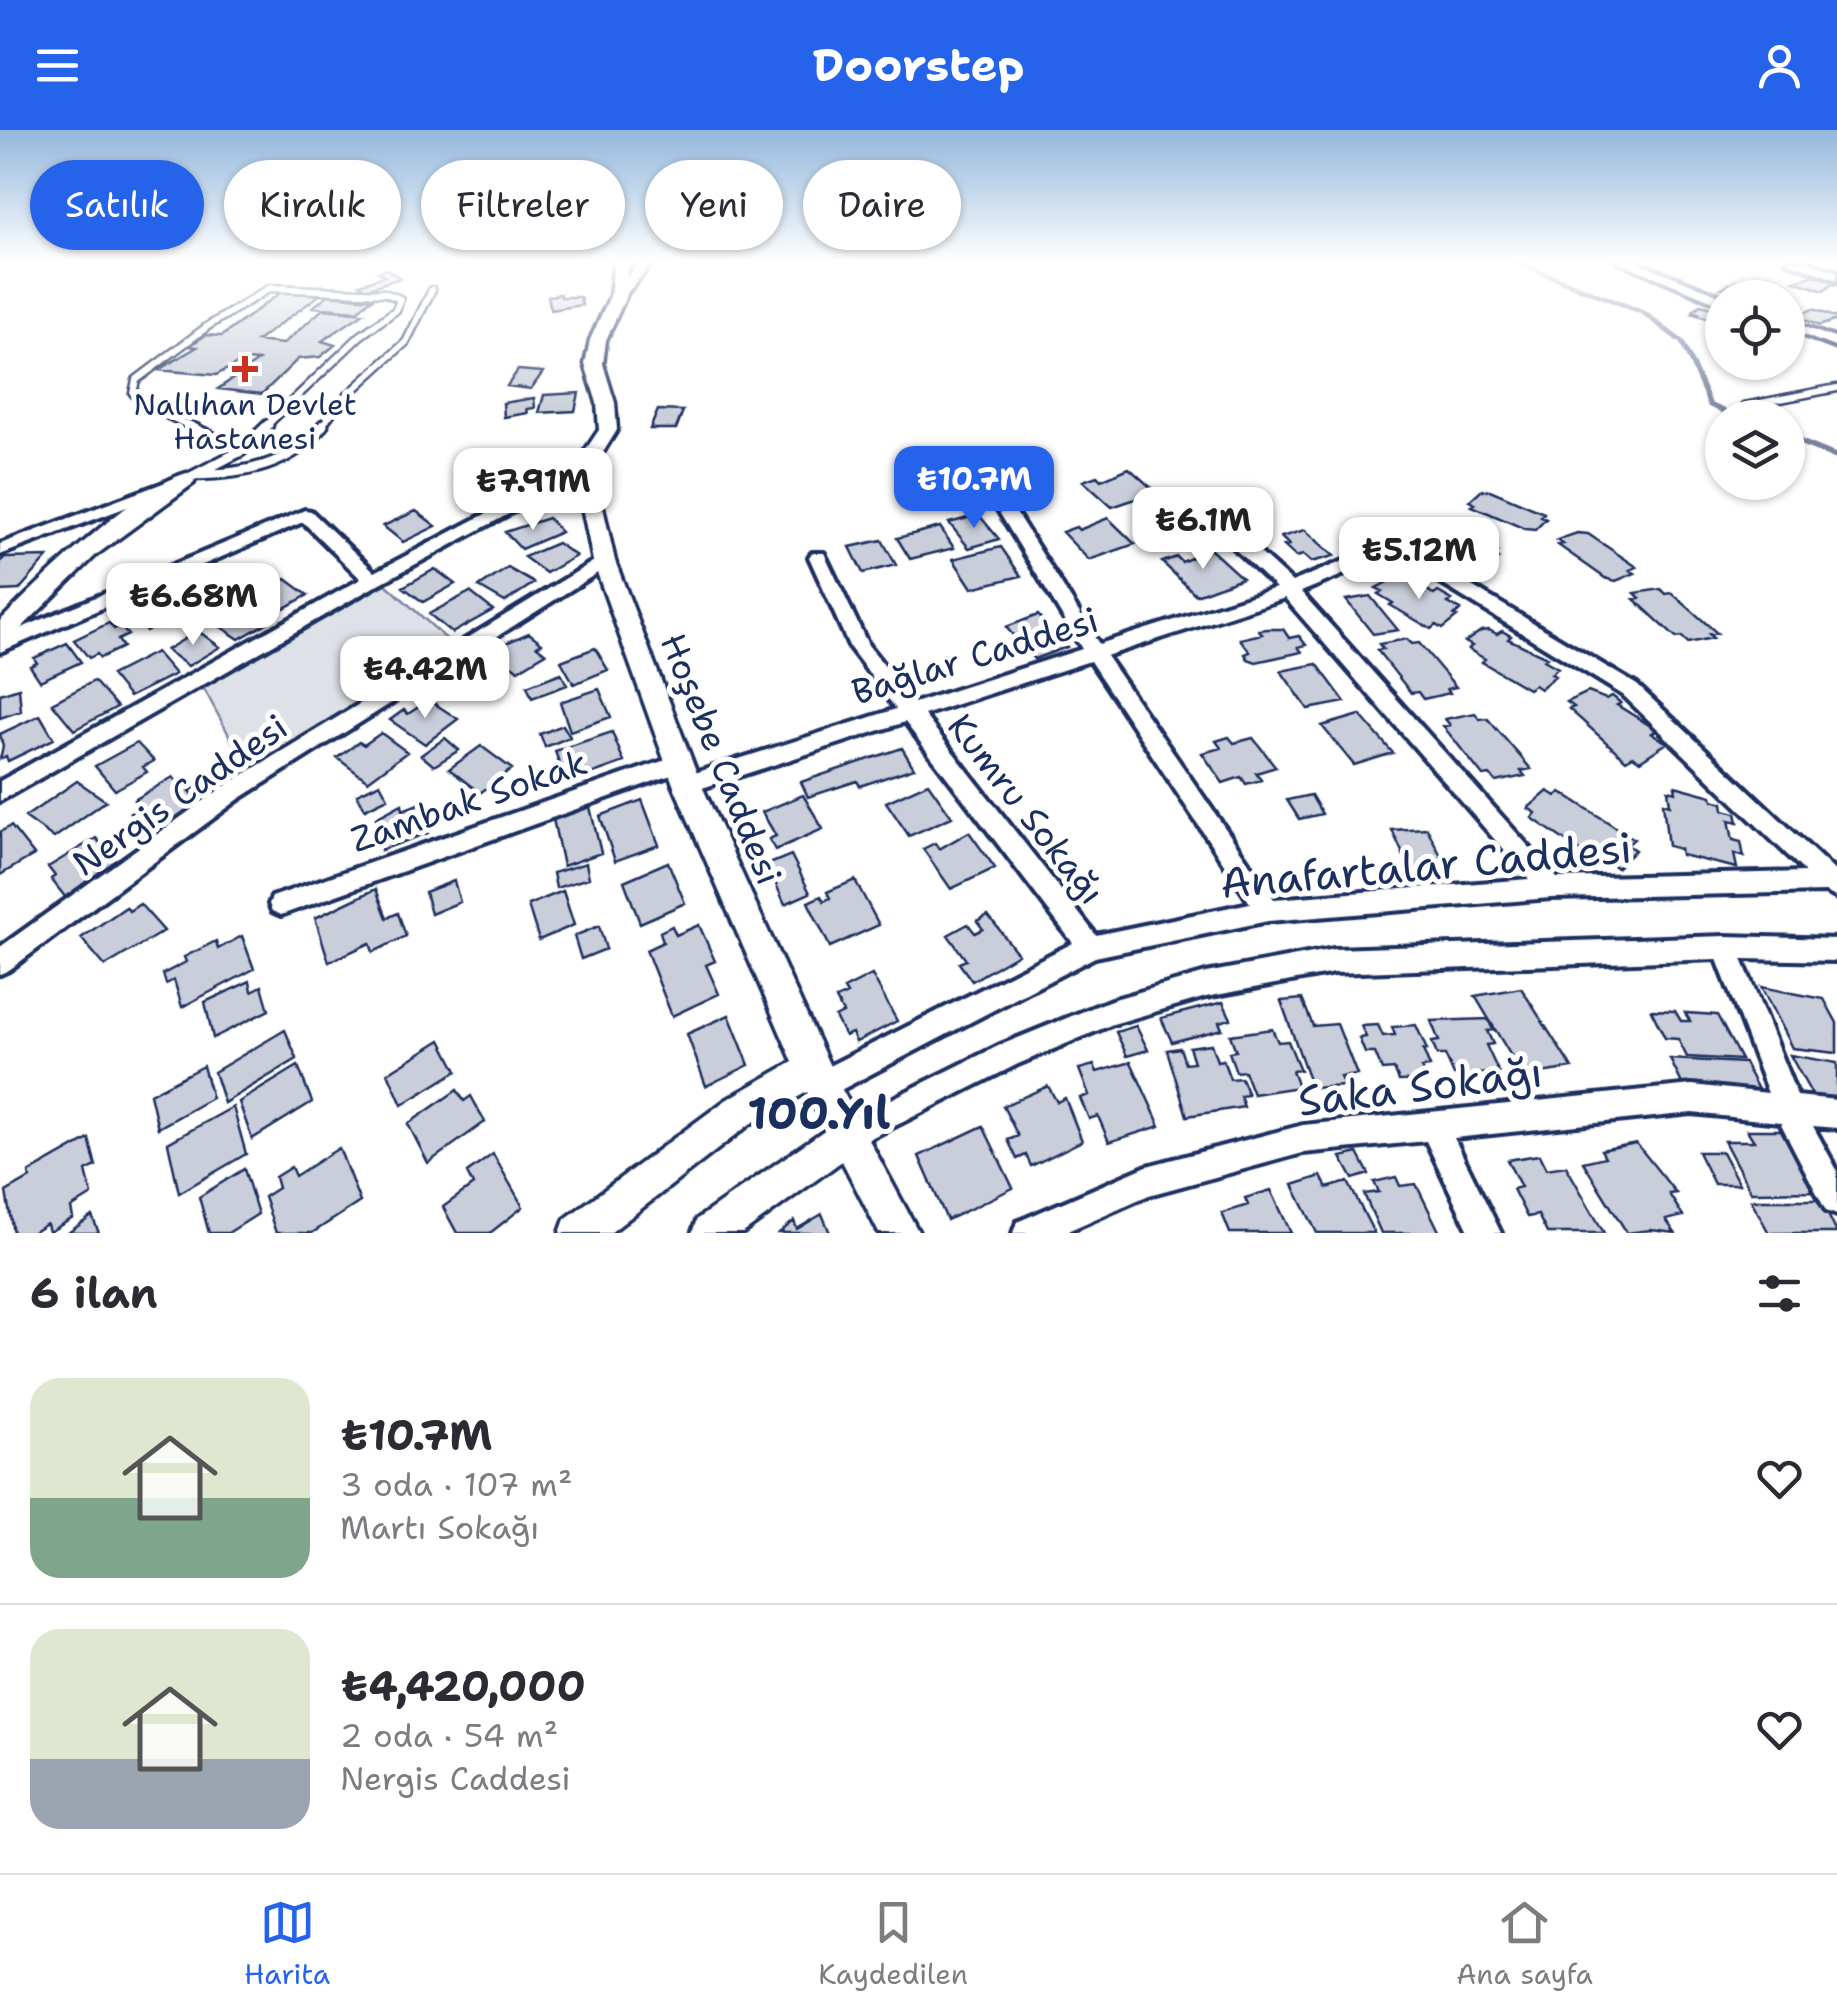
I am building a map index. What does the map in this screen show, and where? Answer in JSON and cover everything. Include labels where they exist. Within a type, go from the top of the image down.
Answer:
[{"type":"street","points":[[0,792],[373,580],[584,467],[608,430],[606,403],[594,364],[598,340],[611,312]]},
{"type":"street","points":[[1805,331],[1837,344]]},
{"type":"street","name":"Hoşebe Caddesi","points":[[584,467],[604,562],[683,774],[817,1076],[900,1233]]},
{"type":"street","points":[[0,550],[191,477]]},
{"type":"street","points":[[0,635],[56,578],[124,518],[191,477]]},
{"type":"street","points":[[998,498],[1096,654],[1268,910]]},
{"type":"street","points":[[0,645],[305,515],[373,580]]},
{"type":"street","points":[[1212,520],[1288,590],[1552,888]]},
{"type":"street","name":"Bağlar Caddesi","points":[[683,774],[1096,654],[1288,590],[1394,547],[1630,690],[1835,885]]},
{"type":"street","name":"Kumru Sokağı","points":[[818,557],[860,648],[1091,948]]},
{"type":"street","name":"Nergis Caddesi","points":[[0,962],[230,793],[604,562]]},
{"type":"street","name":"Zambak Sokak","points":[[282,904],[683,774]]},
{"type":"street","name":"Anafartalar Caddesi","points":[[817,1076],[1091,948],[1268,910],[1552,888],[1835,885]]},
{"type":"street","points":[[711,1233],[847,1136],[1008,1055],[1111,1012],[1206,985],[1334,961],[1724,946],[1837,950]]},
{"type":"street","points":[[1724,946],[1788,1108],[1837,1200]]},
{"type":"street","points":[[579,1233],[738,1112],[817,1076]]},
{"type":"street","name":"Saka Sokağı","points":[[1028,1233],[1148,1181],[1303,1139],[1692,1100],[1837,1114]]},
{"type":"street","points":[[1433,1125],[1486,1233]]},
{"type":"lane","points":[[230,312],[136,380],[133,393],[143,404],[190,423],[241,451]]},
{"type":"lane","points":[[191,477],[241,451],[360,336],[393,312]]},
{"type":"lane","points":[[191,477],[240,474],[303,448],[341,401],[414,334],[418,312]]},
{"type":"lane","points":[[1776,400],[1837,388]]},
{"type":"lane","points":[[1147,510],[1212,520]]},
{"type":"shaded area","points":[[386,584],[453,645],[248,770],[203,687]]},
{"type":"building","name":"Nallıhan Devlet Hastanesi","points":[[254,312],[296,312],[257,341],[283,344],[319,312],[364,313],[322,341],[335,345],[320,357],[298,359],[262,394],[218,389],[258,361],[245,360],[216,375],[158,370],[197,347],[189,346],[206,335],[222,336]]},
{"type":"building","points":[[1805,312],[1837,318],[1837,320],[1819,326],[1805,320]]},
{"type":"building","points":[[518,370],[543,372],[531,389],[507,386]]},
{"type":"building","points":[[579,393],[575,411],[539,413],[544,395]]},
{"type":"building","points":[[534,398],[535,408],[527,409],[528,413],[504,417],[503,403]]},
{"type":"building","points":[[658,410],[683,411],[676,429],[650,429]]},
{"type":"building","points":[[1129,468],[1156,492],[1112,507],[1083,481],[1097,476],[1101,480]]},
{"type":"building","points":[[1481,490],[1490,490],[1544,513],[1541,517],[1546,519],[1535,530],[1525,529],[1472,506],[1475,504],[1469,501]]},
{"type":"building","points":[[416,511],[436,526],[403,542],[383,526]]},
{"type":"building","points":[[979,515],[999,539],[969,548],[949,523]]},
{"type":"building","points":[[548,518],[561,532],[521,549],[505,532]]},
{"type":"building","points":[[1108,518],[1135,544],[1089,560],[1062,532],[1076,527],[1079,530]]},
{"type":"building","points":[[1434,525],[1444,526],[1497,552],[1492,556],[1498,559],[1484,570],[1477,566],[1473,569],[1422,542],[1425,540],[1419,536]]},
{"type":"building","points":[[940,527],[954,548],[910,559],[897,538]]},
{"type":"building","points":[[1305,530],[1334,556],[1311,562],[1303,555],[1296,557],[1284,546],[1289,545],[1281,537]]},
{"type":"building","points":[[1577,533],[1588,534],[1637,567],[1630,570],[1635,573],[1616,581],[1605,578],[1558,545],[1563,544],[1557,540]]},
{"type":"building","points":[[882,540],[896,565],[863,573],[850,547]]},
{"type":"building","points":[[557,543],[576,556],[546,573],[524,557]]},
{"type":"building","points":[[1001,547],[1021,576],[972,588],[953,559]]},
{"type":"building","points":[[1210,549],[1242,578],[1196,595],[1162,562],[1177,557],[1182,562]]},
{"type":"building","points":[[48,557],[19,590],[0,591],[0,562],[4,558]]},
{"type":"building","points":[[508,568],[534,583],[505,602],[479,587]]},
{"type":"building","points":[[435,569],[455,584],[423,602],[403,587]]},
{"type":"building","points":[[218,572],[242,590],[210,607],[186,588]]},
{"type":"building","points":[[1399,576],[1406,581],[1411,577],[1434,595],[1438,592],[1452,600],[1448,603],[1461,610],[1454,616],[1457,617],[1442,629],[1436,625],[1431,629],[1390,605],[1393,603],[1378,594],[1382,591],[1376,588]]},
{"type":"building","points":[[286,579],[308,595],[273,614],[252,597]]},
{"type":"building","points":[[1661,589],[1672,593],[1717,633],[1709,634],[1713,638],[1688,643],[1682,637],[1676,638],[1634,599],[1640,598],[1635,593]]},
{"type":"building","points":[[470,592],[493,610],[452,633],[429,614]]},
{"type":"building","points":[[165,595],[183,614],[146,631],[129,611]]},
{"type":"building","points":[[1370,596],[1398,630],[1373,634],[1346,600]]},
{"type":"building","points":[[242,606],[267,623],[239,639],[214,622]]},
{"type":"building","points":[[1038,615],[1067,647],[1034,659],[1006,627]]},
{"type":"building","points":[[109,623],[114,629],[120,626],[128,635],[118,640],[123,647],[100,658],[97,654],[89,658],[74,640]]},
{"type":"building","points":[[1283,629],[1289,638],[1299,636],[1306,645],[1298,647],[1302,652],[1256,662],[1248,659],[1245,654],[1250,652],[1240,639],[1262,634],[1259,630]]},
{"type":"building","points":[[1489,630],[1497,634],[1502,631],[1511,636],[1508,639],[1547,657],[1544,660],[1558,668],[1551,674],[1555,676],[1540,689],[1534,685],[1528,689],[1482,662],[1485,659],[1468,649],[1472,646],[1465,642]]},
{"type":"building","points":[[198,631],[220,647],[188,666],[166,650]]},
{"type":"building","points":[[529,633],[542,643],[537,646],[546,653],[518,670],[492,649]]},
{"type":"building","points":[[1407,639],[1412,644],[1419,643],[1456,687],[1447,689],[1450,693],[1423,699],[1418,692],[1411,693],[1377,650],[1383,649],[1379,644]]},
{"type":"building","points":[[67,643],[81,662],[40,681],[30,666],[37,663],[34,658]]},
{"type":"building","points":[[595,648],[608,670],[574,684],[561,661]]},
{"type":"building","points":[[156,652],[175,674],[129,697],[111,675]]},
{"type":"building","points":[[1317,664],[1345,702],[1308,709],[1281,671]]},
{"type":"building","points":[[561,673],[567,685],[532,698],[527,686]]},
{"type":"building","points":[[94,681],[117,707],[74,730],[52,703]]},
{"type":"building","points":[[19,688],[21,711],[0,718],[0,694]]},
{"type":"building","points":[[599,689],[611,717],[570,731],[560,702]]},
{"type":"building","points":[[1588,692],[1606,699],[1612,696],[1621,703],[1617,705],[1657,730],[1652,733],[1667,743],[1640,761],[1633,756],[1626,760],[1569,709],[1574,707],[1567,702]]},
{"type":"building","points":[[429,700],[458,719],[425,744],[390,720]]},
{"type":"building","points":[[1475,713],[1480,719],[1487,718],[1531,769],[1521,771],[1525,776],[1496,782],[1490,775],[1483,776],[1443,726],[1450,725],[1445,719]]},
{"type":"building","points":[[40,715],[54,739],[8,761],[6,756],[0,759],[0,734]]},
{"type":"building","points":[[1360,715],[1393,753],[1354,765],[1322,726]]},
{"type":"building","points":[[563,725],[570,737],[545,747],[540,734]]},
{"type":"building","points":[[612,732],[624,762],[566,783],[555,751]]},
{"type":"building","points":[[381,733],[407,752],[368,781],[337,758],[359,742],[364,745]]},
{"type":"building","points":[[1229,737],[1234,743],[1253,738],[1276,767],[1256,773],[1261,780],[1246,784],[1241,777],[1223,783],[1202,753],[1221,748],[1216,741]]},
{"type":"building","points":[[445,738],[459,750],[434,766],[421,755]]},
{"type":"building","points":[[137,743],[154,761],[143,767],[147,772],[115,790],[95,766]]},
{"type":"building","points":[[481,746],[512,769],[480,793],[449,769]]},
{"type":"building","points":[[902,748],[914,768],[860,786],[857,781],[808,797],[801,782]]},
{"type":"building","points":[[173,777],[180,785],[188,780],[195,788],[190,791],[202,804],[147,834],[130,813],[140,807],[134,800]]},
{"type":"building","points":[[77,781],[106,801],[54,838],[25,817]]},
{"type":"building","points":[[380,783],[388,798],[365,809],[357,794]]},
{"type":"building","points":[[928,783],[952,817],[909,836],[886,802]]},
{"type":"building","points":[[1675,786],[1712,796],[1723,803],[1724,810],[1736,813],[1738,822],[1729,820],[1733,840],[1741,842],[1744,857],[1734,854],[1737,868],[1681,855],[1680,849],[1668,846],[1663,803],[1670,805],[1668,790],[1676,792]]},
{"type":"building","points":[[1548,791],[1556,796],[1561,792],[1634,839],[1627,845],[1635,850],[1617,868],[1607,861],[1602,866],[1532,818],[1536,813],[1528,808]]},
{"type":"building","points":[[803,795],[823,829],[775,850],[769,839],[776,836],[762,812]]},
{"type":"building","points":[[1311,795],[1322,814],[1299,819],[1287,800]]},
{"type":"building","points":[[642,800],[659,845],[615,861],[600,816]]},
{"type":"building","points":[[421,803],[428,833],[381,850],[376,818],[402,804],[403,810]]},
{"type":"building","points":[[590,807],[601,853],[563,866],[553,819]]},
{"type":"building","points":[[11,826],[34,855],[0,875],[0,832]]},
{"type":"building","points":[[1427,828],[1444,862],[1427,863],[1432,873],[1412,874],[1392,830]]},
{"type":"building","points":[[969,832],[995,868],[951,889],[923,849],[935,843],[939,849]]},
{"type":"building","points":[[96,838],[118,864],[70,903],[51,879],[55,876],[48,867]]},
{"type":"building","points":[[791,855],[810,893],[785,904],[767,865]]},
{"type":"building","points":[[668,862],[685,903],[640,923],[624,881]]},
{"type":"building","points":[[586,863],[589,878],[556,888],[553,873]]},
{"type":"building","points":[[855,880],[879,925],[830,947],[808,902],[821,896],[824,901],[830,898],[827,892]]},
{"type":"building","points":[[454,881],[460,902],[431,914],[425,892]]},
{"type":"building","points":[[376,889],[387,918],[398,913],[406,936],[373,952],[370,943],[329,962],[315,918]]},
{"type":"building","points":[[563,891],[574,925],[539,940],[528,905]]},
{"type":"building","points":[[140,904],[164,931],[105,966],[81,938],[126,907],[129,911]]},
{"type":"building","points":[[988,915],[1018,954],[972,981],[959,963],[966,960],[948,935],[968,924],[975,933],[983,929],[977,921]]},
{"type":"building","points":[[699,925],[715,961],[706,965],[719,994],[672,1016],[646,950],[663,942],[660,932],[672,926],[676,935]]},
{"type":"building","points":[[599,926],[606,949],[581,959],[574,936]]},
{"type":"building","points":[[242,936],[254,969],[182,1007],[174,980],[166,984],[163,974],[186,962],[184,957],[216,941],[218,949]]},
{"type":"building","points":[[872,975],[897,1021],[856,1042],[852,1033],[845,1036],[835,1017],[843,1013],[836,999],[847,994],[844,989]]},
{"type":"building","points":[[250,981],[252,991],[262,986],[269,1010],[213,1038],[205,1002]]},
{"type":"building","points":[[1761,987],[1824,999],[1837,1023],[1837,1053],[1792,1048]]},
{"type":"building","points":[[1521,988],[1572,1068],[1523,1076],[1475,996]]},
{"type":"building","points":[[1302,999],[1313,1026],[1337,1024],[1357,1075],[1340,1077],[1344,1086],[1312,1088],[1281,1001]]},
{"type":"building","points":[[1223,1002],[1231,1019],[1219,1022],[1222,1029],[1172,1042],[1161,1018]]},
{"type":"building","points":[[1651,1010],[1675,1011],[1681,1021],[1690,1021],[1685,1013],[1717,1015],[1741,1060],[1687,1057],[1678,1039],[1665,1038]]},
{"type":"building","points":[[729,1015],[749,1065],[706,1086],[687,1034]]},
{"type":"building","points":[[1488,1019],[1493,1030],[1487,1031],[1493,1044],[1486,1045],[1499,1073],[1454,1075],[1445,1055],[1437,1055],[1432,1042],[1439,1041],[1431,1021]]},
{"type":"building","points":[[1378,1025],[1383,1036],[1395,1035],[1392,1027],[1416,1025],[1427,1050],[1423,1050],[1430,1067],[1422,1068],[1427,1080],[1399,1081],[1394,1069],[1382,1070],[1375,1053],[1365,1053],[1359,1038],[1366,1037],[1361,1026]]},
{"type":"building","points":[[1136,1026],[1148,1050],[1127,1056],[1116,1032]]},
{"type":"building","points":[[1272,1029],[1278,1042],[1288,1041],[1300,1070],[1292,1071],[1298,1087],[1253,1094],[1244,1071],[1236,1072],[1229,1052],[1236,1051],[1230,1035]]},
{"type":"building","points":[[285,1030],[297,1059],[224,1103],[214,1072]]},
{"type":"building","points":[[441,1040],[457,1071],[402,1105],[388,1073]]},
{"type":"building","points":[[1211,1044],[1230,1079],[1241,1078],[1248,1095],[1240,1096],[1244,1107],[1187,1116],[1167,1050],[1180,1048],[1185,1063],[1194,1062],[1189,1047]]},
{"type":"building","points":[[1790,1055],[1837,1063],[1837,1105],[1817,1104]]},
{"type":"building","points":[[1670,1059],[1744,1063],[1762,1097],[1686,1092]]},
{"type":"building","points":[[1131,1062],[1160,1126],[1109,1142],[1098,1116],[1089,1119],[1080,1098],[1089,1095],[1079,1069],[1094,1065],[1097,1072]]},
{"type":"building","points":[[203,1066],[212,1098],[158,1128],[150,1094]]},
{"type":"building","points":[[298,1066],[312,1102],[252,1139],[239,1102]]},
{"type":"building","points":[[1048,1086],[1057,1102],[1065,1098],[1082,1141],[1031,1166],[1026,1155],[1017,1159],[1008,1140],[1018,1136],[1003,1106]]},
{"type":"building","points":[[457,1090],[464,1101],[471,1096],[485,1122],[428,1163],[408,1124]]},
{"type":"building","points":[[233,1107],[246,1154],[179,1193],[168,1143]]},
{"type":"building","points":[[983,1126],[1013,1188],[947,1220],[919,1156]]},
{"type":"building","points":[[1747,1130],[1781,1130],[1818,1191],[1751,1192],[1724,1141],[1754,1141]]},
{"type":"building","points":[[89,1139],[96,1166],[86,1171],[92,1195],[71,1208],[73,1218],[49,1232],[47,1224],[32,1233],[13,1233],[6,1192],[30,1178],[29,1173]]},
{"type":"building","points":[[1636,1143],[1676,1193],[1669,1194],[1683,1216],[1666,1220],[1675,1233],[1627,1233],[1583,1162],[1605,1157],[1601,1150]]},
{"type":"building","points":[[339,1148],[360,1202],[312,1233],[276,1233],[264,1197],[278,1188],[275,1177],[291,1167],[295,1176]]},
{"type":"building","points":[[1698,1152],[1722,1152],[1739,1184],[1714,1184]]},
{"type":"building","points":[[1358,1153],[1369,1174],[1353,1179],[1341,1157]]},
{"type":"building","points":[[493,1154],[523,1207],[490,1233],[457,1233],[443,1207],[473,1185],[467,1173]]},
{"type":"building","points":[[1539,1155],[1546,1169],[1566,1166],[1604,1233],[1547,1233],[1538,1215],[1527,1217],[1513,1189],[1521,1187],[1507,1160]]},
{"type":"building","points":[[244,1169],[258,1214],[228,1233],[209,1233],[199,1197]]},
{"type":"building","points":[[1321,1176],[1327,1188],[1348,1182],[1374,1233],[1317,1233],[1293,1185]]},
{"type":"building","points":[[1396,1177],[1400,1186],[1416,1184],[1440,1233],[1381,1233],[1364,1194],[1379,1192],[1374,1182]]},
{"type":"building","points":[[1271,1190],[1291,1233],[1230,1233],[1222,1213],[1248,1205],[1245,1198]]},
{"type":"building","points":[[1751,1200],[1821,1200],[1837,1233],[1769,1233]]},
{"type":"building","points":[[822,1214],[830,1233],[779,1233],[794,1221],[797,1229]]},
{"type":"building","points":[[92,1216],[99,1233],[68,1233]]},
{"type":"waterway","points":[[1643,312],[1682,342],[1708,400]]},
{"type":"waterway","points":[[1805,444],[1837,457]]},
{"type":"place","name":"Nallıhan Devlet Hastanesi","points":[[245,369]]},
{"type":"district","name":"100.Yıl","points":[[819,1113]]}]
